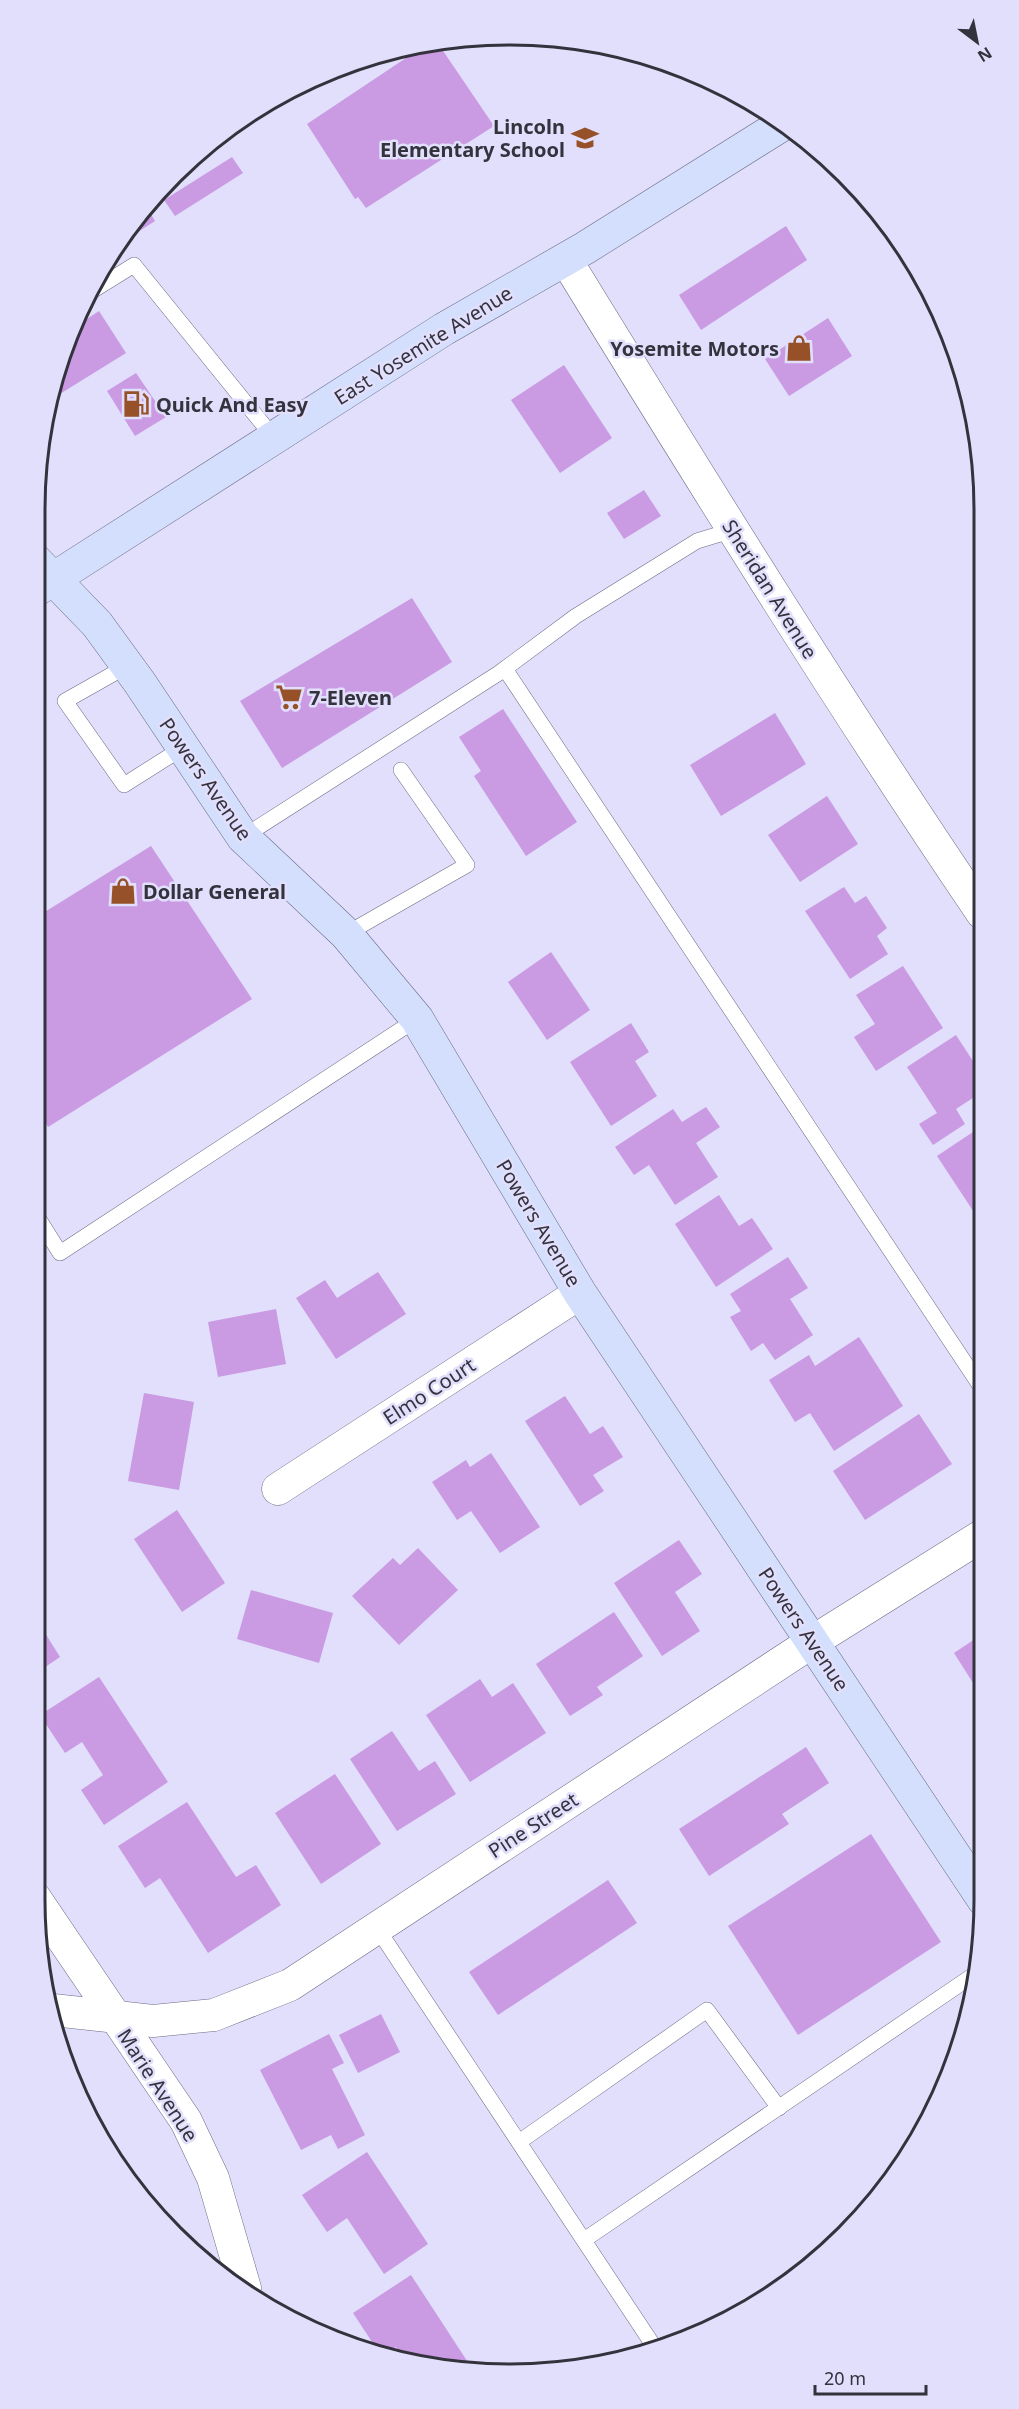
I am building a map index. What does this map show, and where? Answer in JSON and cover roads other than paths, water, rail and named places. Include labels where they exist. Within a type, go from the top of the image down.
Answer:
[{"type":"street","name":"East Yosemite Avenue","points":[[45,574],[274,438],[444,329],[566,260],[776,129]]},
{"type":"street","name":"Sheridan Avenue","points":[[566,260],[733,530],[900,792],[974,901]]},
{"type":"street","name":"Powers Avenue","points":[[45,579],[97,624],[184,747],[243,837],[346,934],[417,1019],[580,1293],[974,1885]]},
{"type":"street","name":"Elmo Court","points":[[278,1489],[580,1293]]},
{"type":"street","name":"Pine Street","points":[[59,2010],[153,2021],[214,2015],[290,1985],[812,1642],[974,1541]]},
{"type":"street","name":"Marie Avenue","points":[[46,1915],[186,2121],[213,2178],[243,2280]]},
{"type":"lane","points":[[103,284],[134,265],[274,438]]},
{"type":"lane","points":[[243,837],[505,669],[576,616],[693,544],[733,530]]},
{"type":"lane","points":[[127,666],[65,701],[124,785],[184,747]]},
{"type":"lane","points":[[505,669],[974,1376]]},
{"type":"lane","points":[[346,934],[467,865],[401,770]]},
{"type":"lane","points":[[45,1230],[60,1253],[417,1019]]},
{"type":"lane","points":[[377,1928],[651,2342]]},
{"type":"lane","points":[[584,2240],[967,1980]]},
{"type":"lane","points":[[519,2142],[707,2010],[779,2108]]},
{"type":"place","name":"Lincoln Elementary School","points":[[585,138]]},
{"type":"place","name":"Yosemite Motors","points":[[799,348]]},
{"type":"place","name":"Quick And Easy","points":[[136,404]]},
{"type":"place","name":"7-Eleven","points":[[289,697]]},
{"type":"place","name":"Dollar General","points":[[123,891]]}]
